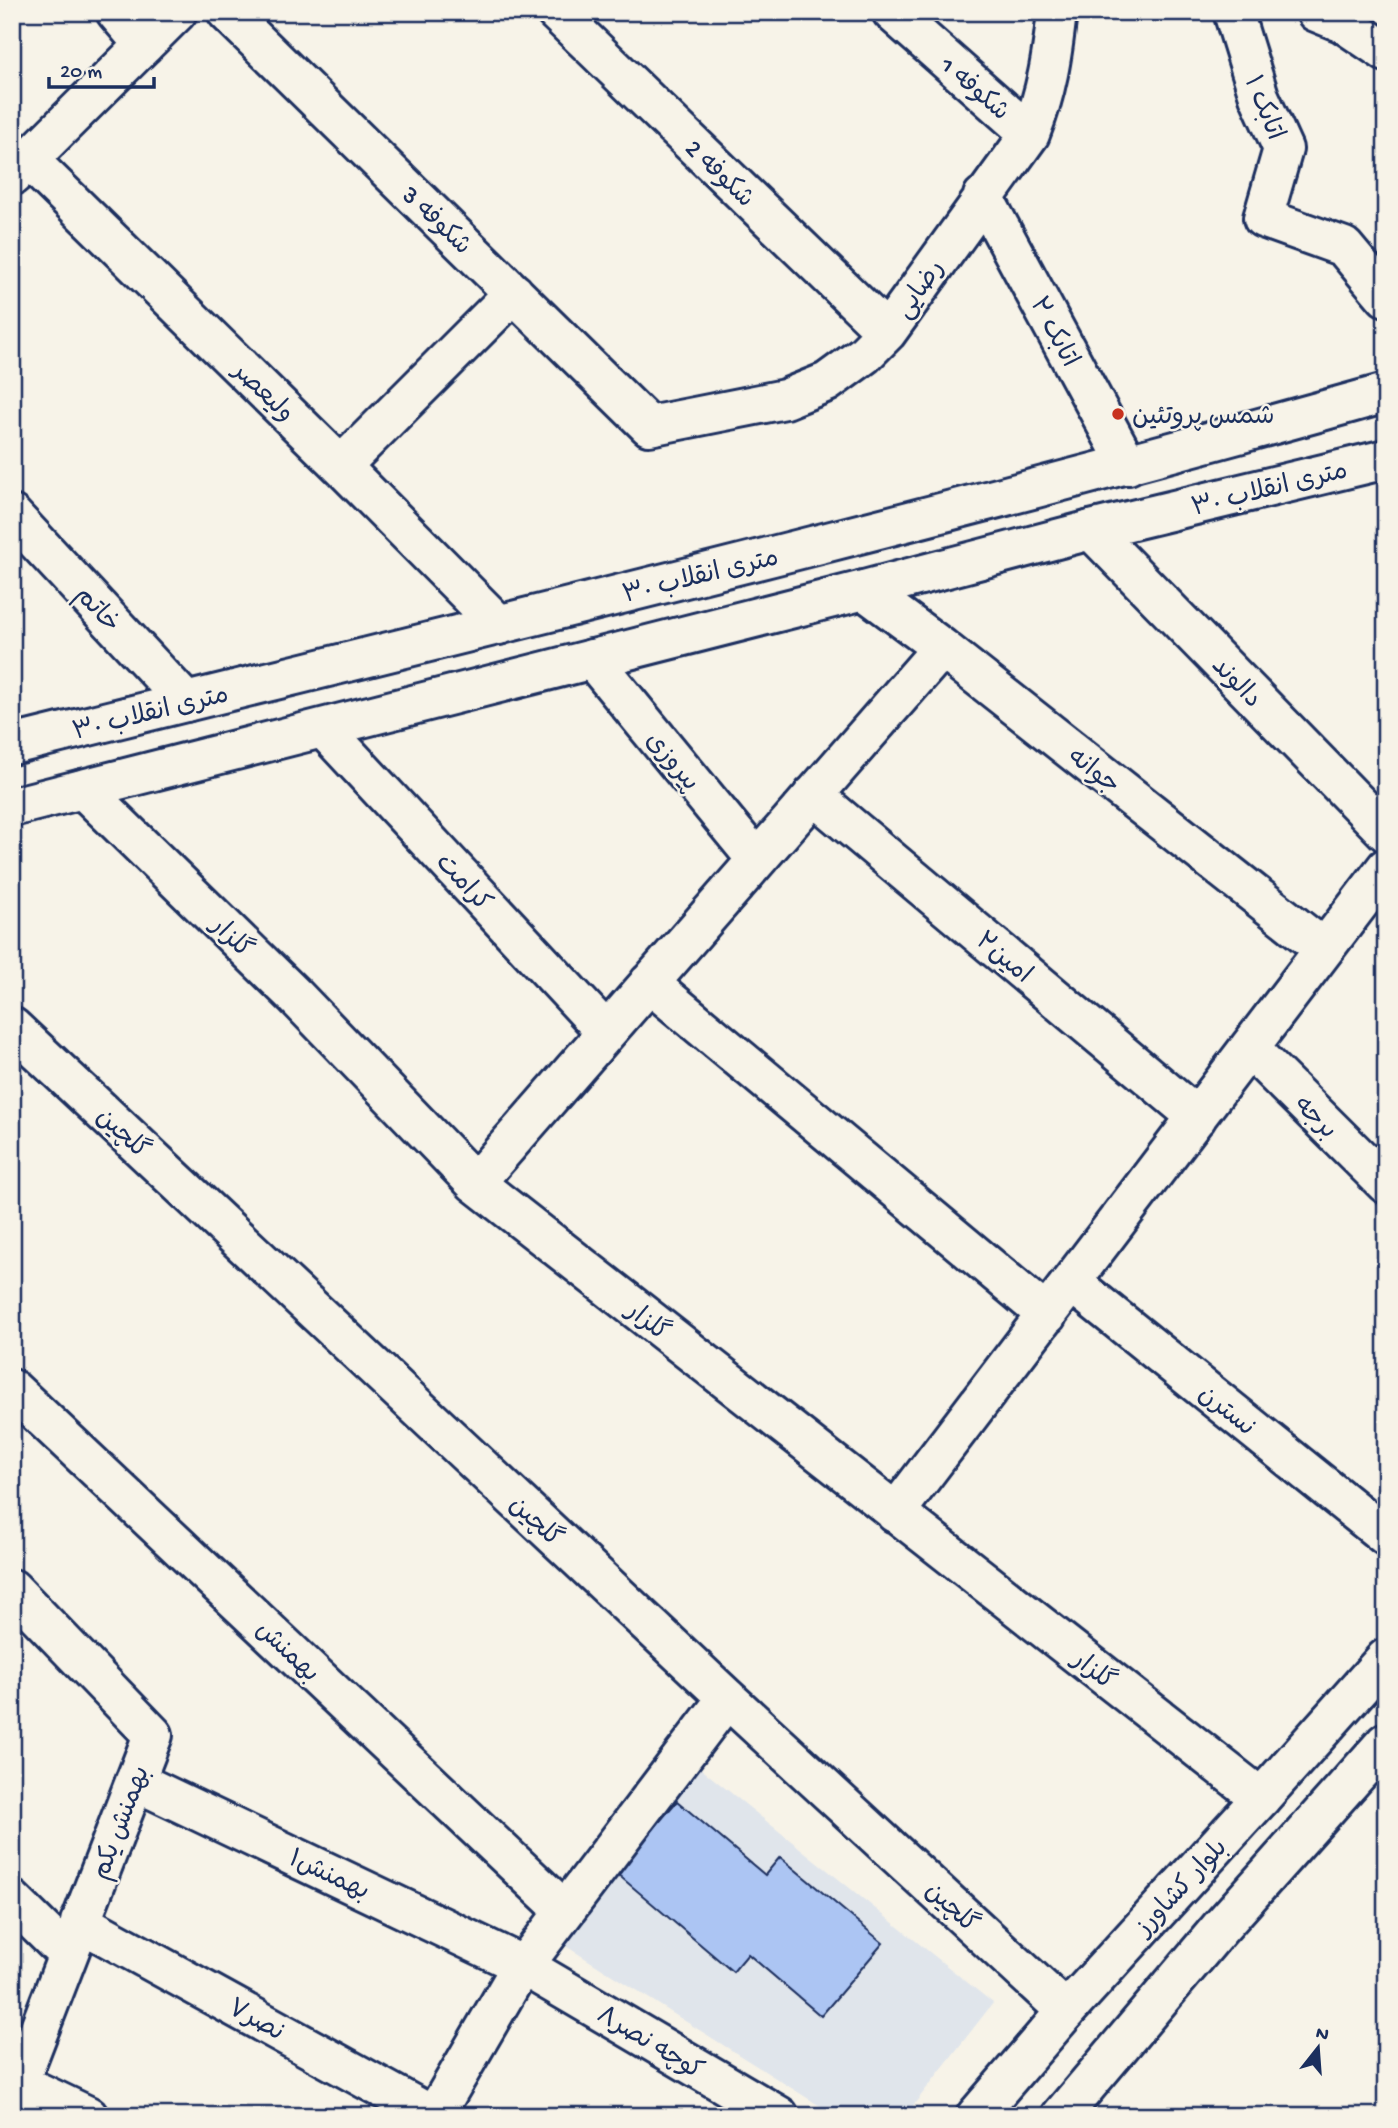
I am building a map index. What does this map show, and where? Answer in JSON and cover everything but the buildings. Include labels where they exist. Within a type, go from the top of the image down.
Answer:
[{"type":"street","points":[[116,12],[144,45]]},
{"type":"street","points":[[20,168],[177,12]]},
{"type":"street","name":"شکوفه 3","points":[[227,12],[649,426]]},
{"type":"street","name":"شکوفه 2","points":[[556,12],[887,332]]},
{"type":"street","name":"شکوفه 1","points":[[892,12],[1030,134]]},
{"type":"street","name":"رضایی","points":[[649,426],[785,399],[827,383],[864,355],[887,332],[1030,134],[1042,103],[1051,62],[1057,12]]},
{"type":"street","name":"اتابک ۱","points":[[1233,12],[1259,96],[1283,149],[1263,218],[1344,247],[1386,297]]},
{"type":"street","points":[[1316,12],[1343,23],[1386,52]]},
{"type":"street","name":"ولیعصر","points":[[20,168],[341,466],[499,625]]},
{"type":"street","name":"اتابک ۲","points":[[983,196],[1128,466]]},
{"type":"street","points":[[341,466],[514,293]]},
{"type":"street","name":"۳۰ متری انقلاب","points":[[12,745],[1128,466],[1386,393]]},
{"type":"street","name":"۳۰ متری انقلاب","points":[[12,807],[1091,530],[1386,459]]},
{"type":"street","name":"خاتم","points":[[12,514],[186,702]]},
{"type":"street","name":"دالوند","points":[[1091,530],[1386,832]]},
{"type":"street","name":"جوانه","points":[[864,590],[942,648],[1324,949]]},
{"type":"street","points":[[475,1183],[942,648]]},
{"type":"street","name":"پیروزی","points":[[592,659],[757,860]]},
{"type":"street","name":"کرامت","points":[[324,729],[606,1032]]},
{"type":"street","name":"گلزار","points":[[83,789],[295,996],[475,1183],[1261,1798]]},
{"type":"street","name":"امین۲","points":[[813,795],[1196,1117]]},
{"type":"street","points":[[895,1513],[1386,868]]},
{"type":"street","points":[[649,983],[1046,1315]]},
{"type":"street","name":"گلچین","points":[[12,1027],[727,1698],[1066,2011]]},
{"type":"street","name":"برجه","points":[[1249,1048],[1386,1184]]},
{"type":"street","name":"نسترن","points":[[1071,1282],[1386,1536]]},
{"type":"street","name":"بهمنش","points":[[12,1389],[565,1911]]},
{"type":"street","name":"بهمنش یکم","points":[[12,1589],[153,1735],[15,2091]]},
{"type":"street","name":"بلوار کشاورز","points":[[976,2116],[1066,2011],[1386,1658]]},
{"type":"street","points":[[434,2116],[515,1978],[727,1698]]},
{"type":"street","points":[[1061,2116],[1219,1929],[1386,1742]]},
{"type":"street","name":"بهمنش۱","points":[[135,1780],[524,1966]]},
{"type":"street","name":"نصر۷","points":[[12,1900],[73,1938],[434,2116]]},
{"type":"street","name":"کوچه نصر۸","points":[[524,1966],[779,2116]]},
{"type":"street","points":[[15,2091],[88,2116]]},
{"type":"shaded area","points":[[695,1764],[993,2003],[905,2116],[836,2116],[561,1943]]},
{"type":"place","name":"شمس پروتئین","points":[[1118,414]]}]
